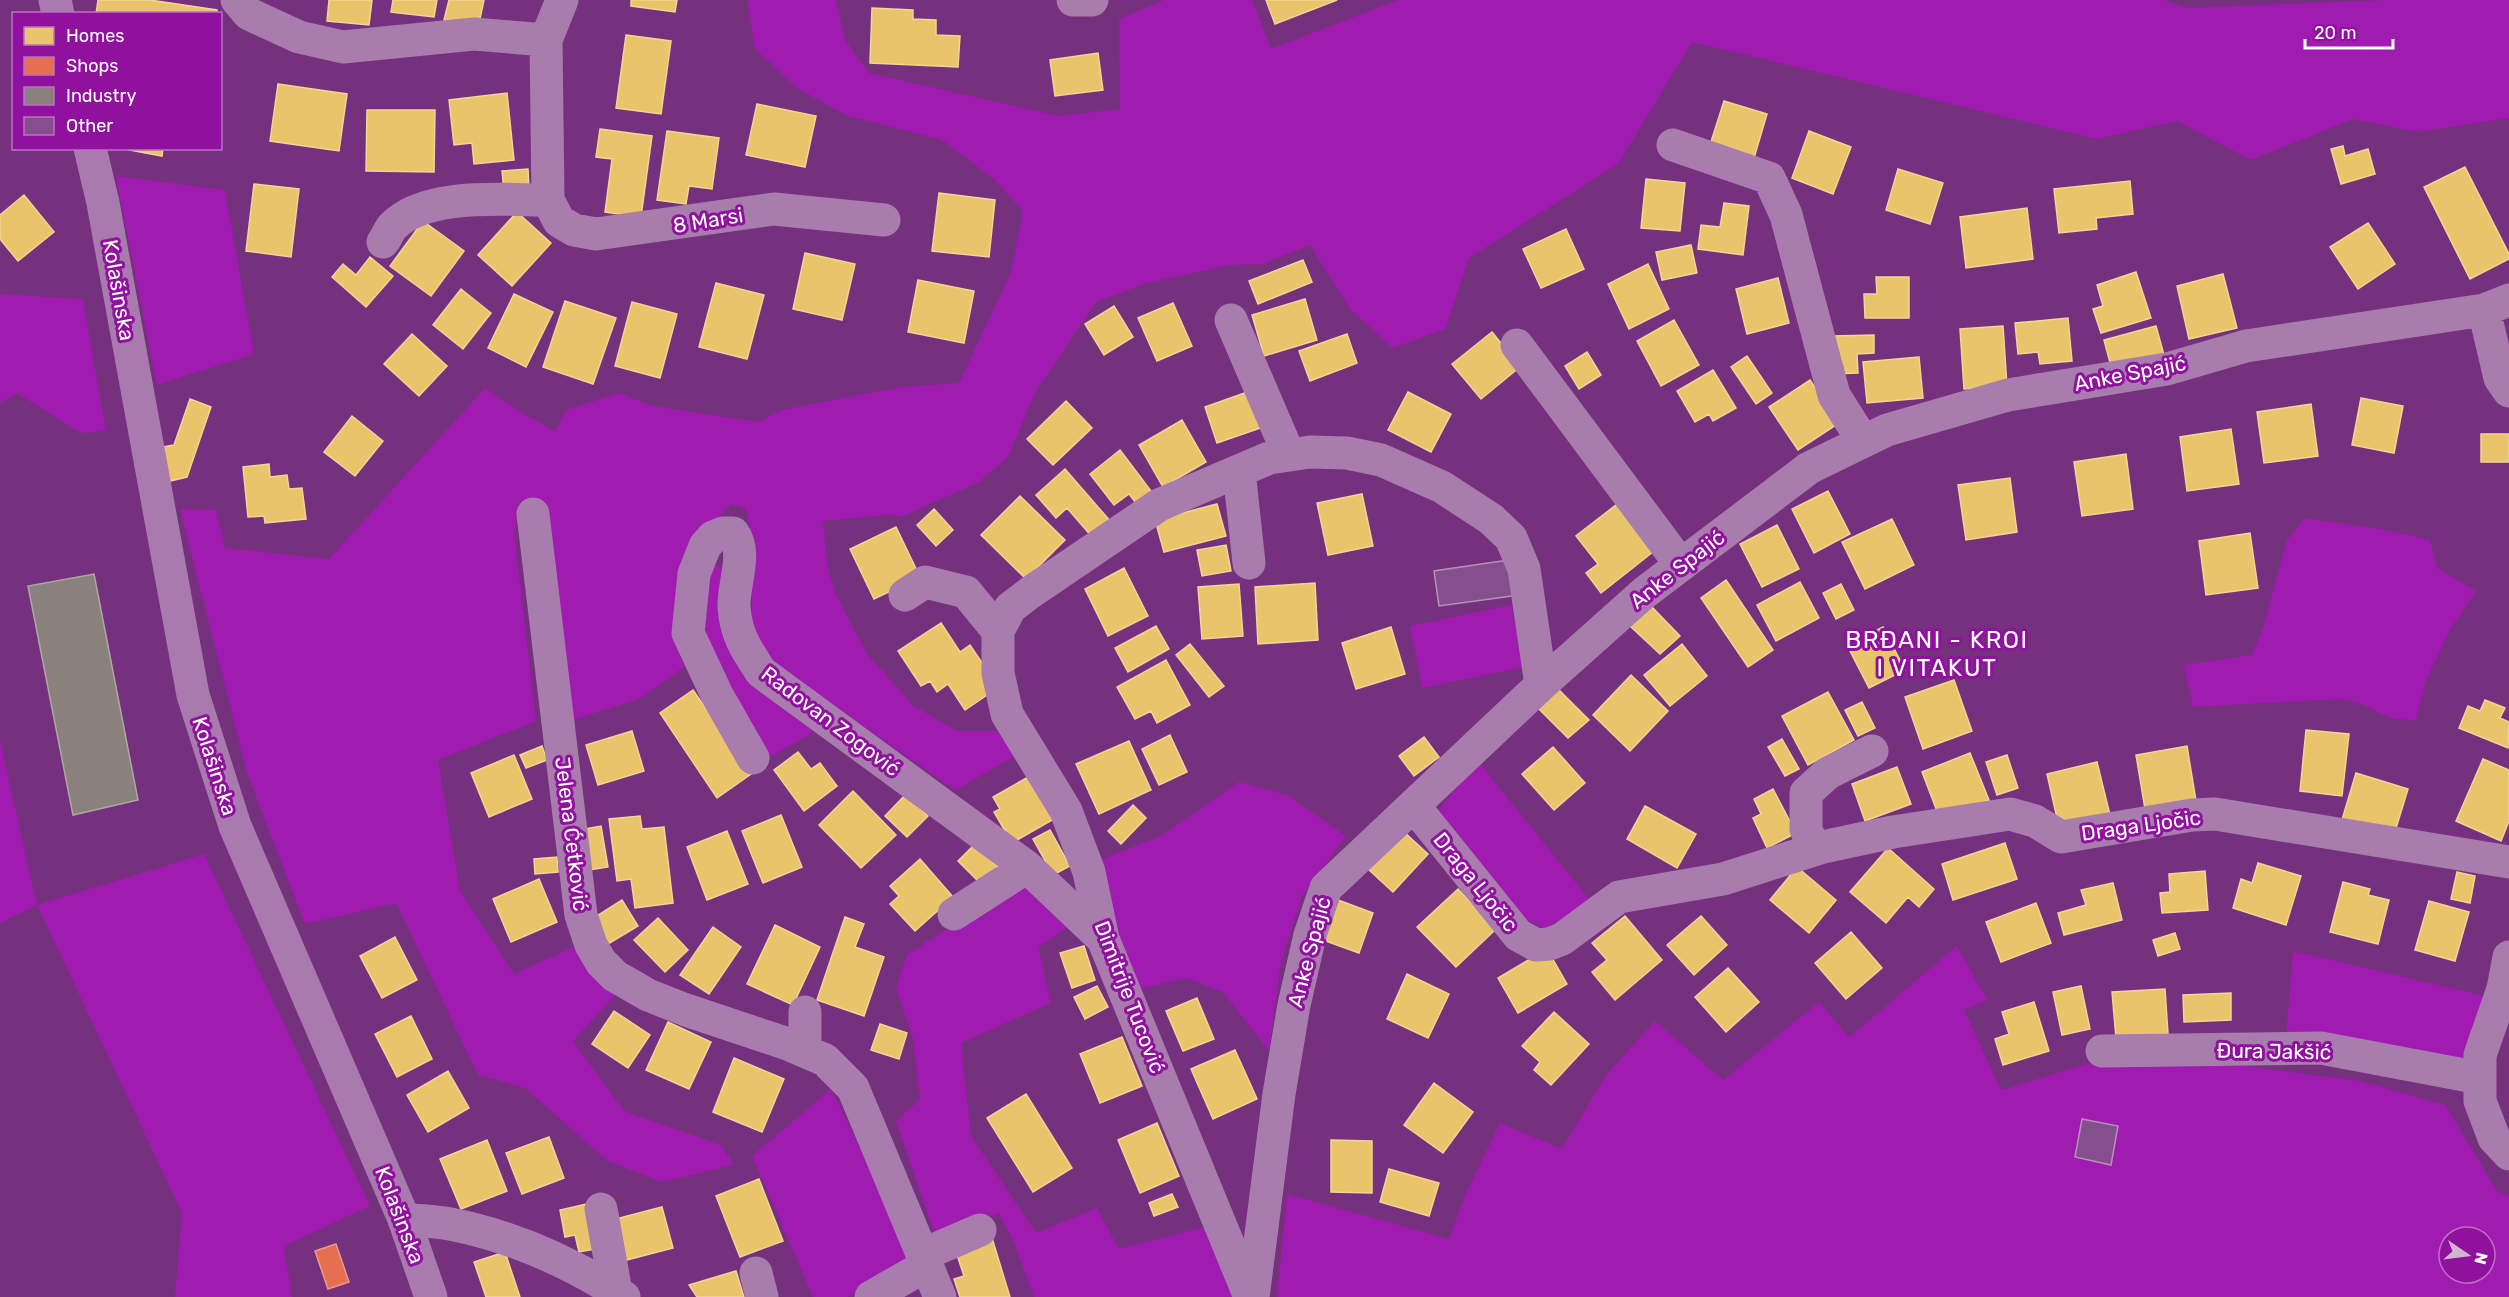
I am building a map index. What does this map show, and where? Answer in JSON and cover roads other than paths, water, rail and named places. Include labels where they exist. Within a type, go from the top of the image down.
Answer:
[{"type":"main road","name":"Kolašinska","points":[[90,150],[103,203],[193,695],[235,826],[404,1219],[431,1297]]},
{"type":"street","points":[[237,0],[249,14],[299,37],[343,47],[474,34],[546,40]]},
{"type":"street","points":[[383,242],[394,226],[423,207],[451,201],[548,200],[546,40],[562,0]]},
{"type":"street","points":[[1073,0],[1092,0]]},
{"type":"street","points":[[1673,145],[1769,178],[1786,215],[1834,395],[1863,441]]},
{"type":"street","name":"8 Marsi","points":[[548,200],[558,221],[574,230],[596,234],[774,209],[885,220]]},
{"type":"street","points":[[2496,305],[2500,378],[2509,391]]},
{"type":"street","name":"Anke Spajić","points":[[1252,1297],[1279,1094],[1294,1005],[1310,935],[1326,888],[1541,685],[1644,593],[1809,468],[1887,430],[2008,395],[2167,369],[2246,346],[2496,305]]},
{"type":"street","points":[[1231,320],[1289,455]]},
{"type":"street","points":[[1517,345],[1681,565]]},
{"type":"street","points":[[906,595],[925,582],[966,592],[998,631],[1010,608],[1030,592],[1159,505],[1269,458],[1310,452],[1347,453],[1381,460],[1442,487],[1491,519],[1511,538],[1524,569],[1541,685]]},
{"type":"street","points":[[1239,471],[1249,563]]},
{"type":"street","name":"Jelena Ćetković","points":[[533,514],[581,915],[591,945],[601,962],[615,976],[648,994],[825,1060],[854,1088],[940,1297]]},
{"type":"street","name":"Radovan Zogović","points":[[753,758],[717,695],[688,633],[694,574],[705,546],[713,537],[723,533],[733,533],[740,545],[734,606],[740,639],[761,672],[1027,867],[1103,939]]},
{"type":"street","name":"Dimitrije Tucović","points":[[998,631],[998,673],[1007,714],[1066,811],[1089,872],[1103,939],[1252,1297]]},
{"type":"street","points":[[1814,850],[1806,829],[1806,793],[1828,773],[1872,751]]},
{"type":"street","name":"Draga Ljočic","points":[[1414,806],[1518,935],[1536,945],[1549,944],[1562,939],[1619,897],[1723,879],[1814,850],[1893,832],[2010,814],[2035,821],[2061,837],[2192,815],[2215,814],[2509,862]]},
{"type":"street","points":[[954,914],[1027,867]]},
{"type":"street","points":[[2509,957],[2503,989],[2480,1055],[2480,1101],[2494,1138],[2509,1154]]},
{"type":"street","points":[[805,1012],[805,1051]]},
{"type":"street","name":"Ðura Jakšić","points":[[2102,1051],[2321,1048],[2480,1078]]},
{"type":"street","points":[[601,1209],[620,1294]]},
{"type":"street","points":[[404,1219],[449,1224],[490,1234],[544,1253],[597,1279],[620,1294]]},
{"type":"street","points":[[871,1297],[925,1260],[980,1230]]},
{"type":"district","name":"BRĐANI - KROI I VITAKUT","points":[[1937,654]]}]
